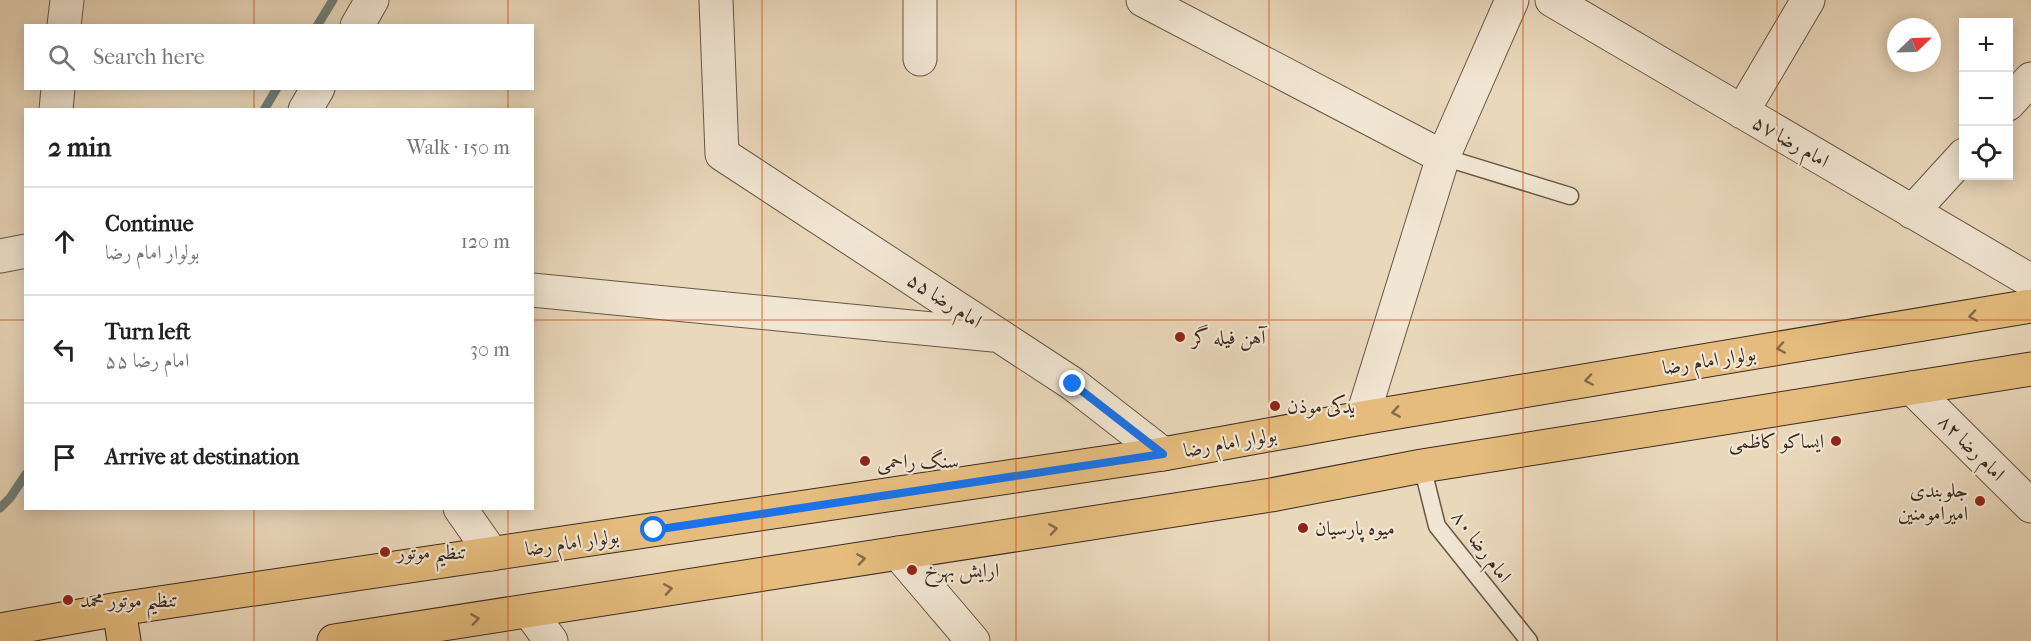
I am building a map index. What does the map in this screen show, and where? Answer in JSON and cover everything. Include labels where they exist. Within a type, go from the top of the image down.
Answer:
[{"type":"main road","name":"بولوار امام رضا","points":[[0,630],[119,609],[1163,454],[1362,418],[2031,306]]},
{"type":"main road","points":[[334,641],[1271,495],[1422,466],[2031,369]]},
{"type":"main road","points":[[119,609],[124,641]]},
{"type":"street","points":[[64,24],[67,0]]},
{"type":"street","points":[[358,24],[372,0]]},
{"type":"street","name":"امام رضا ۵۵","points":[[716,0],[722,154],[1073,384],[1163,454]]},
{"type":"street","points":[[920,0],[920,59]]},
{"type":"street","points":[[1143,0],[1443,157]]},
{"type":"street","points":[[1362,418],[1443,157],[1512,0]]},
{"type":"street","name":"امام رضا ۵۷","points":[[1552,0],[2031,281]]},
{"type":"street","points":[[1742,112],[1808,0]]},
{"type":"street","points":[[2013,98],[2031,78]]},
{"type":"street","points":[[56,108],[58,90]]},
{"type":"street","points":[[306,108],[317,90]]},
{"type":"street","points":[[1912,212],[1959,160]]},
{"type":"street","points":[[0,256],[24,251]]},
{"type":"street","points":[[534,290],[998,335]]},
{"type":"street","name":"امام رضا ۸۲","points":[[1912,388],[2031,506]]},
{"type":"street","points":[[461,510],[492,554]]},
{"type":"street","points":[[898,553],[973,641]]},
{"type":"street","points":[[529,611],[551,641]]},
{"type":"lane","points":[[1443,157],[1570,196]]},
{"type":"lane","name":"امام رضا ۸۰","points":[[1422,466],[1437,526],[1529,641]]},
{"type":"waterway","points":[[318,24],[333,0]]},
{"type":"waterway","points":[[265,108],[276,90]]},
{"type":"waterway","points":[[0,508],[24,477]]},
{"type":"place","name":"آهن فیله گر","points":[[1180,337]]},
{"type":"place","name":"یدکی موذن","points":[[1275,406]]},
{"type":"place","name":"ایساکو کاظمی","points":[[1836,441]]},
{"type":"place","name":"سنگ راحمی","points":[[865,461]]},
{"type":"place","name":"جلوبندی امیرامومنین","points":[[1980,501]]},
{"type":"place","name":"میوه پارسیان","points":[[1303,528]]},
{"type":"place","name":"تنظیم موتور","points":[[385,552]]},
{"type":"place","name":"ارایش بهرخ","points":[[912,570]]},
{"type":"place","name":"تنظیم موتور محمد","points":[[68,600]]},
{"type":"route","points":[[654,530],[1163,454],[1073,384]]}]
